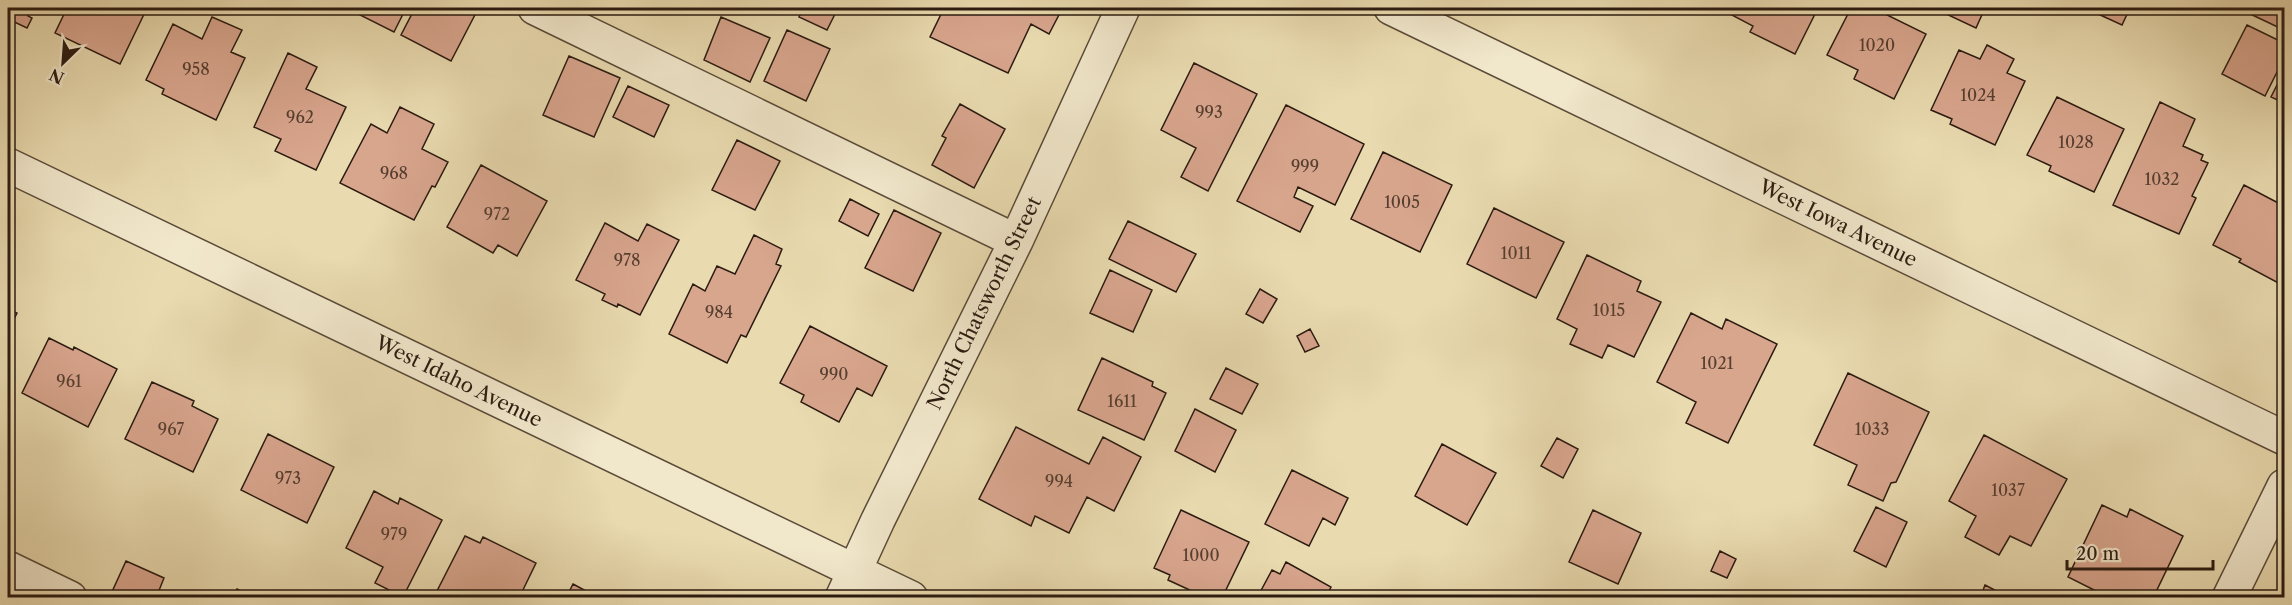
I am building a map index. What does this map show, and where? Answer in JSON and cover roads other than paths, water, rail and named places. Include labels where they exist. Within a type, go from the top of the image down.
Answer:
[{"type":"street","points":[[535,8],[1016,241]]},
{"type":"street","name":"North Chatsworth Street","points":[[848,584],[1016,241],[1124,8]]},
{"type":"street","name":"West Iowa Avenue","points":[[1390,8],[2284,438]]},
{"type":"street","name":"West Idaho Avenue","points":[[8,165],[848,584],[911,597]]},
{"type":"street","points":[[2229,597],[2284,486]]},
{"type":"street","points":[[8,568],[70,597]]}]
